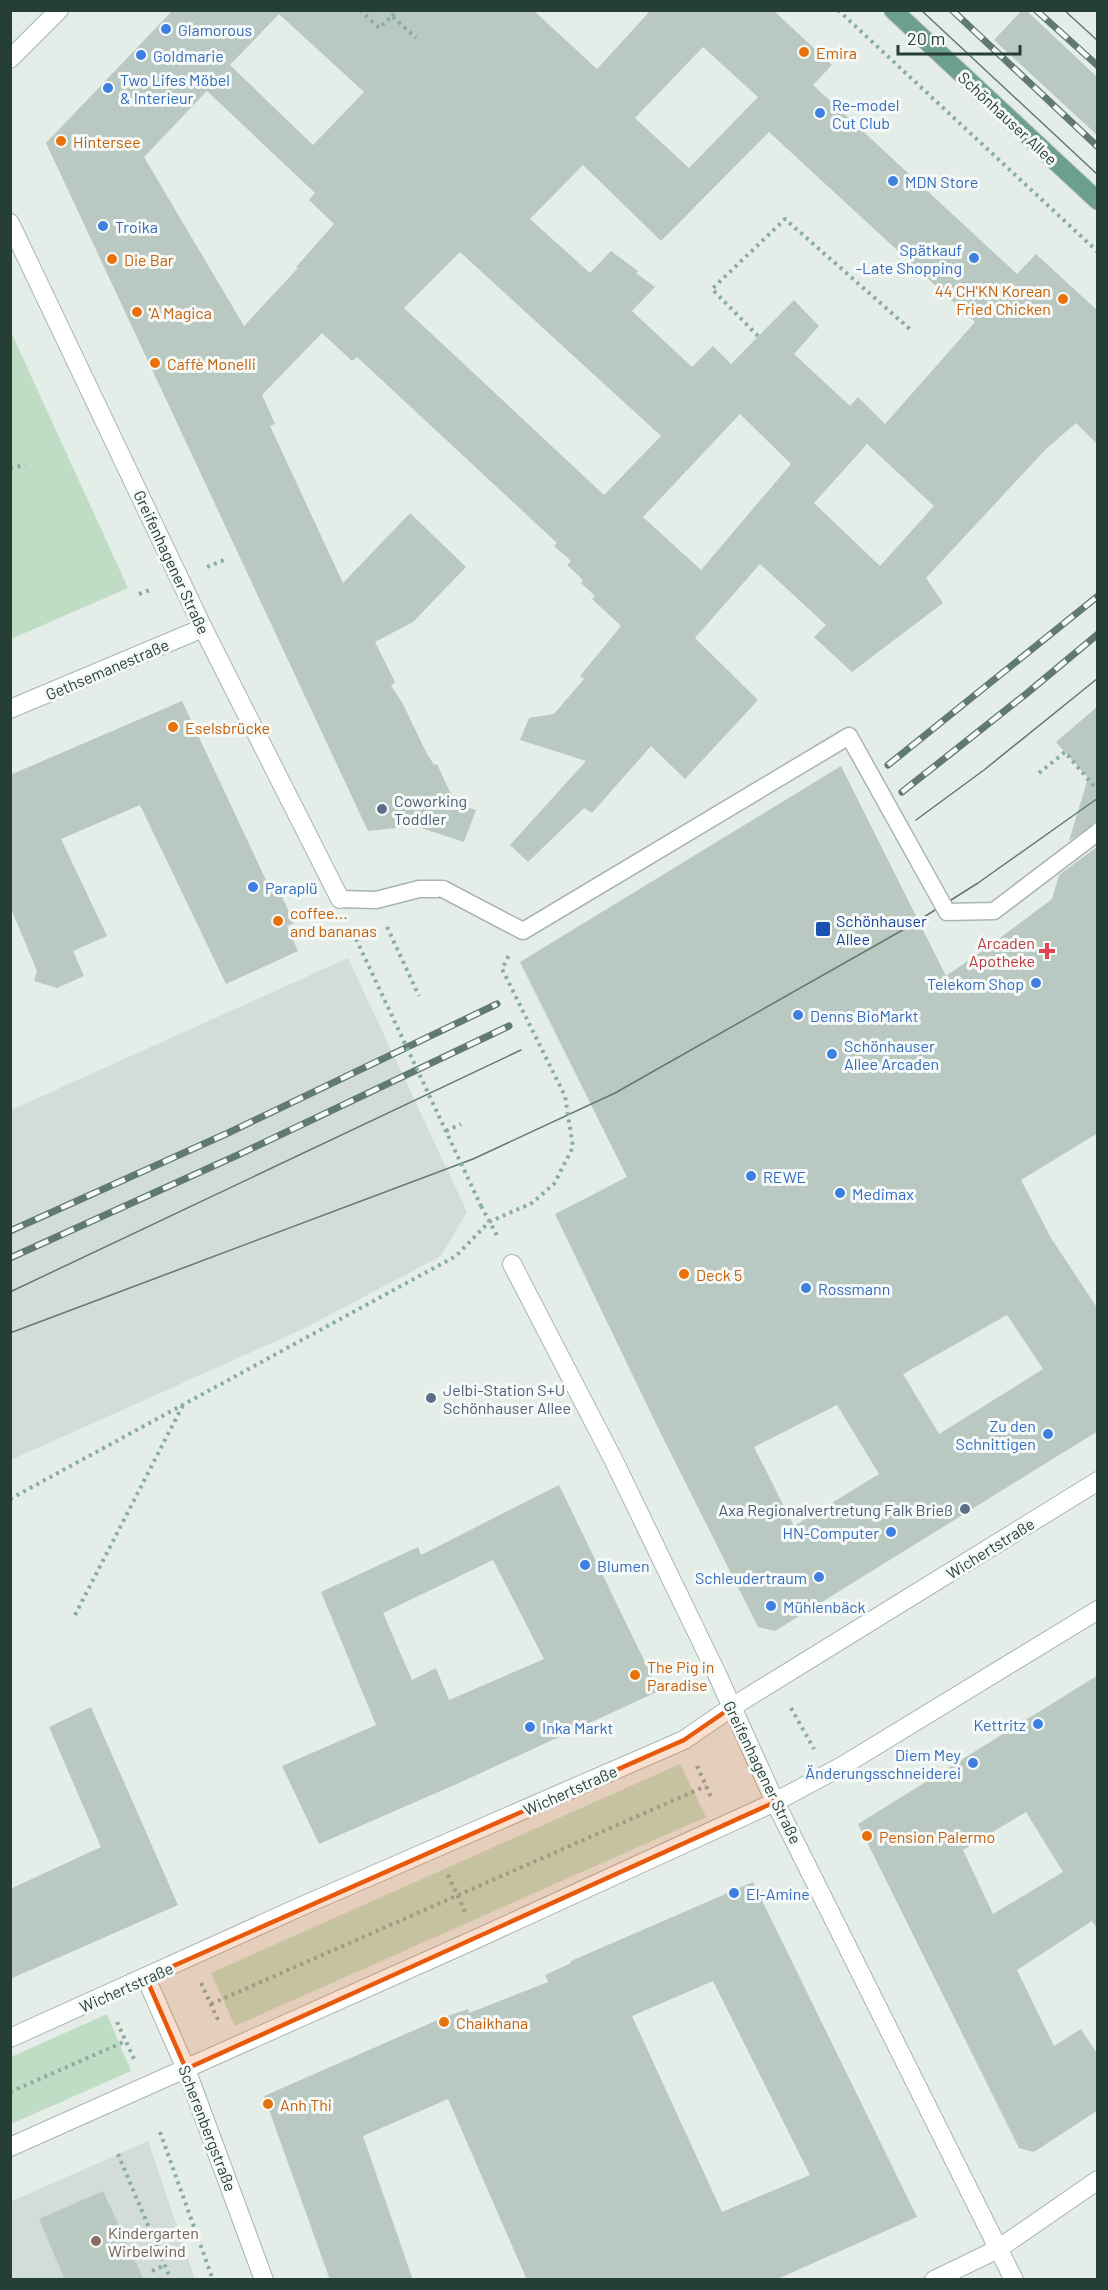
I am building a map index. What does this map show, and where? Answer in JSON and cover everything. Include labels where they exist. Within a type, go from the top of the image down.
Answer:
[{"type":"main road","name":"Schönhauser Allee","points":[[893,10],[1098,201]]},
{"type":"street","points":[[10,59],[59,10]]},
{"type":"street","name":"Greifenhagener Straße","points":[[10,223],[203,628],[340,899]]},
{"type":"street","name":"Gethsemanestraße","points":[[10,709],[203,628]]},
{"type":"street","name":"Greifenhagener Straße","points":[[512,1264],[610,1453],[776,1802],[1014,2280]]},
{"type":"street","name":"Wichertstraße","points":[[10,2038],[292,1911],[684,1740],[732,1707],[1098,1481]]},
{"type":"street","points":[[10,2146],[186,2069],[776,1802],[844,1765],[1098,1610]]},
{"type":"street","name":"Scherenbergstraße","points":[[147,1978],[186,2069],[264,2280]]},
{"type":"street","points":[[934,2280],[998,2249],[1098,2180]]},
{"type":"lane","points":[[340,899],[376,900],[419,889],[443,889],[523,931],[849,736],[947,912],[994,911],[1098,832]]},
{"type":"path","points":[[360,10],[379,28],[398,10]]},
{"type":"path","points":[[838,10],[1098,252]]},
{"type":"path","points":[[392,16],[416,38]]},
{"type":"path","points":[[758,336],[712,290],[785,219],[911,330]]},
{"type":"path","points":[[10,468],[25,465]]},
{"type":"path","points":[[1038,773],[1065,752],[1098,791]]},
{"type":"path","points":[[387,926],[419,996]]},
{"type":"path","points":[[10,1499],[456,1256],[489,1222],[532,1203],[554,1184],[573,1147],[565,1096],[502,969],[523,931]]},
{"type":"path","points":[[356,939],[481,1206],[512,1264]]},
{"type":"path","points":[[446,1131],[461,1124]]},
{"type":"path","points":[[75,1615],[183,1404]]},
{"type":"path","points":[[791,1708],[819,1758]]},
{"type":"path","points":[[693,1757],[714,1803]]},
{"type":"path","points":[[211,2004],[706,1786]]},
{"type":"path","points":[[446,1869],[469,1922]]},
{"type":"path","points":[[200,1979],[223,2031]]},
{"type":"path","points":[[113,2012],[138,2068]]},
{"type":"path","points":[[10,2092],[126,2041]]},
{"type":"path","points":[[160,2132],[213,2280]]},
{"type":"path","points":[[118,2154],[171,2280]]},
{"type":"path","points":[[152,2271],[165,2265]]},
{"type":"highlighted area","points":[[732,1707],[775,1802],[186,2069],[146,1978],[684,1740]]},
{"type":"shaded area","points":[[348,958],[467,1212],[441,1256],[305,1328],[11,1460],[11,1110]]},
{"type":"shaded area","name":"Kindergarten Wirbelwind","points":[[148,2141],[195,2279],[11,2279],[10,2202]]},
{"type":"green space","points":[[11,332],[128,588],[10,639]]},
{"type":"green space","points":[[680,1764],[706,1817],[235,2026],[211,1973]]},
{"type":"green space","points":[[107,2014],[131,2071],[11,2124],[11,2057]]},
{"type":"building","points":[[173,10],[533,10],[597,69],[651,10],[773,10],[832,65],[813,85],[1017,274],[1036,254],[1098,311],[1098,445],[1076,423],[1046,449],[926,578],[943,603],[852,672],[814,637],[826,625],[760,564],[695,638],[758,700],[685,779],[651,746],[592,813],[584,808],[528,862],[510,845],[586,761],[520,740],[529,718],[554,714],[584,679],[580,676],[621,626],[592,599],[595,596],[581,583],[583,580],[567,565],[571,561],[554,546],[557,543],[357,357],[352,361],[322,333],[262,395],[275,424],[270,426],[343,583],[410,513],[466,567],[413,622],[375,642],[395,682],[391,686],[402,702],[426,752],[434,765],[437,764],[455,803],[476,810],[464,842],[415,826],[368,831],[46,143]],"holes":[[[279,14],[364,92],[313,145],[230,65]],[[703,47],[758,97],[689,168],[635,118]],[[207,91],[315,193],[309,200],[334,224],[296,267],[298,268],[244,326],[144,157]],[[769,132],[975,322],[885,424],[858,397],[850,406],[794,354],[819,326],[794,300],[731,364],[713,346],[692,367],[632,311],[655,287],[636,273],[638,271],[611,251],[590,273],[530,219],[583,165],[661,241]],[[460,252],[661,436],[604,495],[404,308]],[[740,414],[791,464],[701,570],[643,517]],[[867,444],[934,506],[880,566],[814,503]]]},
{"type":"building","points":[[1022,10],[1026,10],[1098,78],[1098,136],[994,40]]},
{"type":"building","points":[[182,701],[272,893],[279,890],[294,923],[287,926],[298,951],[226,984],[140,805],[61,839],[107,936],[73,951],[84,976],[57,988],[34,981],[37,971],[10,906],[10,775]]},
{"type":"building","points":[[1098,706],[1098,822],[1069,841],[1088,778],[1056,742]]},
{"type":"building","name":"Schönhauser Allee Arcaden","points":[[841,766],[946,976],[1052,899],[1059,875],[1098,846],[1098,1133],[1021,1180],[1051,1238],[1098,1309],[1098,1431],[775,1631],[758,1627],[660,1432],[555,1214],[627,1177],[520,962]],"holes":[[[1007,1315],[1043,1369],[939,1434],[903,1374]],[[837,1405],[879,1474],[794,1526],[754,1447]]]},
{"type":"building","points":[[559,1485],[659,1691],[459,1783],[319,1844],[282,1766],[376,1725],[321,1592],[418,1547],[421,1555]],"holes":[[[493,1560],[544,1659],[449,1700],[436,1668],[412,1680],[383,1613]]]},
{"type":"building","points":[[1098,1675],[1098,1930],[1092,1921],[1017,1970],[1054,2046],[1081,2029],[1098,2055],[1098,2110],[1034,2152],[1019,2148],[858,1824]],"holes":[[[1026,1812],[1063,1872],[993,1914],[963,1850]]]},
{"type":"building","points":[[91,1707],[178,1905],[10,1979],[10,1889],[101,1847],[49,1727]]},
{"type":"building","points":[[753,1882],[917,2217],[775,2280],[527,2280],[448,2099],[363,2136],[413,2280],[330,2280],[264,2096],[442,2018],[468,2009],[469,2013],[548,1982],[545,1975],[571,1961]],"holes":[[[713,1981],[810,2175],[722,2212],[632,2016]]]},
{"type":"building","points":[[103,2191],[144,2280],[65,2280],[39,2219]]},
{"type":"tram line","points":[[921,10],[1098,175]]},
{"type":"tram line","points":[[1064,10],[1098,41]]},
{"type":"tram line","points":[[916,820],[984,770],[1098,678]]},
{"type":"tram line","points":[[10,1333],[473,1159],[615,1093],[908,927],[978,883],[1098,798]]},
{"type":"tram line","points":[[10,1292],[521,1050]]},
{"type":"railway","points":[[952,10],[1098,147]]},
{"type":"railway","points":[[1036,10],[1098,66]]},
{"type":"railway","points":[[888,765],[1098,596]]},
{"type":"railway","points":[[902,792],[1098,634]]},
{"type":"railway","points":[[10,1231],[228,1133],[497,1004]]},
{"type":"railway","points":[[10,1258],[240,1154],[509,1026]]},
{"type":"place","name":"Glamorous","points":[[166,29]]},
{"type":"place","name":"Emira","points":[[804,52]]},
{"type":"place","name":"Goldmarie","points":[[141,55]]},
{"type":"place","name":"Two Lifes Möbel & Interieur","points":[[108,88]]},
{"type":"place","name":"Re-model Cut Club","points":[[820,113]]},
{"type":"place","name":"Hintersee","points":[[61,141]]},
{"type":"place","name":"MDN Store","points":[[893,181]]},
{"type":"place","name":"Troika","points":[[103,226]]},
{"type":"place","name":"Spätkauf -Late Shopping","points":[[974,258]]},
{"type":"place","name":"Die Bar","points":[[112,259]]},
{"type":"place","name":"44 CH'KN Korean Fried Chicken","points":[[1063,299]]},
{"type":"place","name":"'A Magica","points":[[137,312]]},
{"type":"place","name":"Caffè Monelli","points":[[155,363]]},
{"type":"place","name":"Eselsbrücke","points":[[173,727]]},
{"type":"place","name":"Coworking Toddler","points":[[382,809]]},
{"type":"place","name":"Paraplü","points":[[253,887]]},
{"type":"place","name":"coffee... and bananas","points":[[278,921]]},
{"type":"place","name":"Schönhauser Allee","points":[[823,929]]},
{"type":"place","name":"Arcaden Apotheke","points":[[1047,951]]},
{"type":"place","name":"Telekom Shop","points":[[1036,983]]},
{"type":"place","name":"Denns BioMarkt","points":[[798,1015]]},
{"type":"place","name":"Schönhauser Allee Arcaden","points":[[832,1054]]},
{"type":"place","name":"REWE","points":[[751,1176]]},
{"type":"place","name":"Medimax","points":[[840,1193]]},
{"type":"place","name":"Deck 5","points":[[684,1274]]},
{"type":"place","name":"Rossmann","points":[[806,1288]]},
{"type":"place","name":"Jelbi-Station S+U Schönhauser Allee","points":[[431,1398]]},
{"type":"place","name":"Zu den Schnittigen","points":[[1048,1434]]},
{"type":"place","name":"Axa Regionalvertretung Falk Brieß","points":[[965,1509]]},
{"type":"place","name":"HN-Computer","points":[[891,1532]]},
{"type":"place","name":"Blumen","points":[[585,1565]]},
{"type":"place","name":"Schleudertraum","points":[[819,1577]]},
{"type":"place","name":"Mühlenbäck","points":[[771,1606]]},
{"type":"place","name":"The Pig in Paradise","points":[[635,1675]]},
{"type":"place","name":"Kettritz","points":[[1038,1724]]},
{"type":"place","name":"Inka Markt","points":[[530,1727]]},
{"type":"place","name":"Diem Mey Änderungsschneiderei","points":[[973,1763]]},
{"type":"place","name":"Pension Palermo","points":[[867,1836]]},
{"type":"place","name":"El-Amine","points":[[734,1893]]},
{"type":"place","name":"Chaikhana","points":[[444,2022]]},
{"type":"place","name":"Anh Thi","points":[[268,2104]]},
{"type":"place","name":"Kindergarten Wirbelwind","points":[[96,2241]]}]
